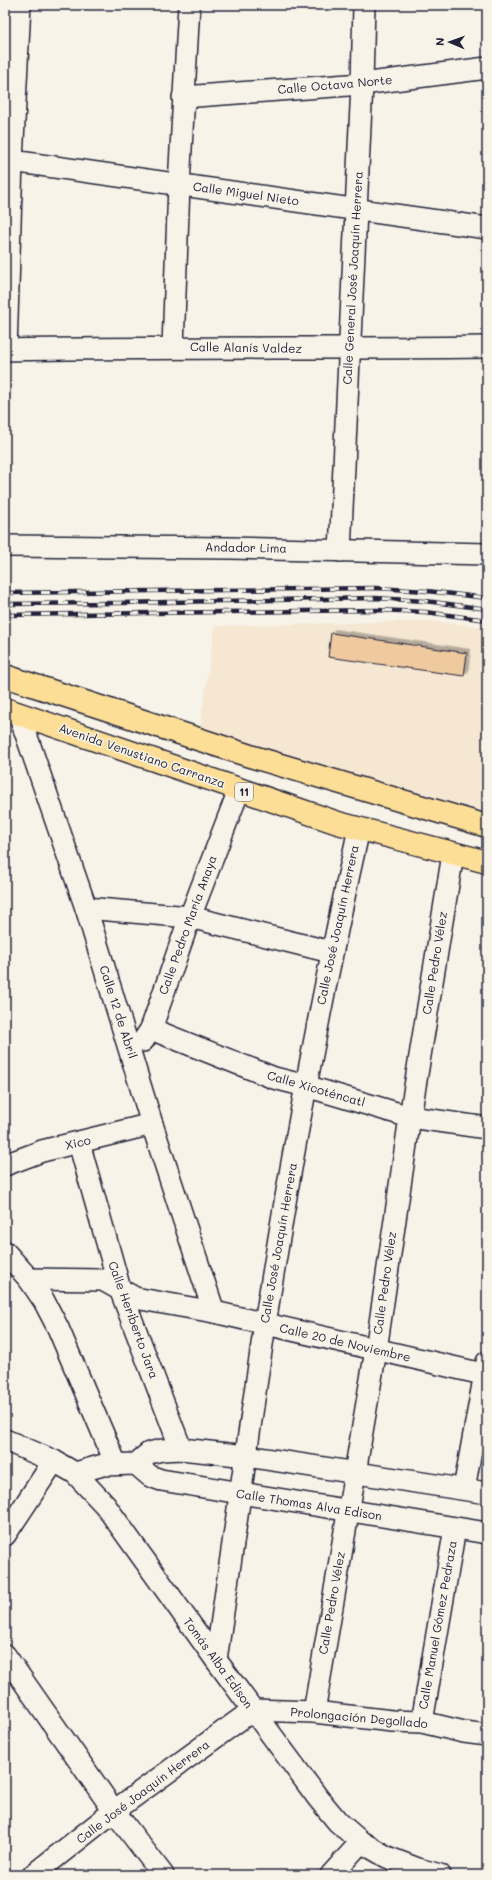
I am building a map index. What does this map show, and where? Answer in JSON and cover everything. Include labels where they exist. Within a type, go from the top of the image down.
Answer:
[{"type":"main road","points":[[5,676],[250,756],[487,826]]},
{"type":"main road","name":"Avenida Venustiano Carranza","points":[[12,712],[358,829],[487,862]]},
{"type":"street","points":[[5,350],[8,160],[20,5]]},
{"type":"street","points":[[173,347],[183,98],[189,5]]},
{"type":"street","name":"Calle General José Joaquín Herrera","points":[[340,550],[362,84],[364,5]]},
{"type":"street","name":"Calle Octava Norte","points":[[183,98],[362,84],[487,68]]},
{"type":"street","name":"Calle Miguel Nieto","points":[[8,160],[487,228]]},
{"type":"street","name":"Calle Alanís Valdez","points":[[5,350],[173,347],[349,349],[487,347]]},
{"type":"street","name":"Andador Lima","points":[[5,546],[231,548],[487,554]]},
{"type":"street","name":"Calle 12 de Abril","points":[[12,712],[86,908],[111,995],[133,1057],[152,1124],[214,1312]]},
{"type":"street","name":"Calle Pedro María Anaya","points":[[133,1057],[150,1029],[190,917],[239,790]]},
{"type":"street","name":"Calle José Joaquín Herrera","points":[[216,1660],[265,1324],[306,1086],[358,829]]},
{"type":"street","name":"Calle Pedro Vélez","points":[[314,1712],[376,1350],[410,1117],[453,854]]},
{"type":"street","points":[[86,908],[190,917],[332,952]]},
{"type":"street","name":"Calle Xicoténcatl","points":[[150,1029],[274,1078],[410,1117],[487,1128]]},
{"type":"street","name":"Xico","points":[[5,1165],[42,1151],[152,1124]]},
{"type":"street","name":"Calle Heriberto Jara","points":[[79,1143],[120,1289],[181,1449]]},
{"type":"street","points":[[5,1252],[29,1279],[44,1301],[126,1464]]},
{"type":"street","name":"Calle 20 de Noviembre","points":[[29,1279],[102,1280],[136,1298],[214,1312],[376,1350],[486,1370]]},
{"type":"street","points":[[464,1489],[486,1370]]},
{"type":"street","name":"Tomás Alba Edison","points":[[5,1440],[54,1461],[75,1473],[105,1505],[216,1660],[338,1822],[361,1842],[387,1857],[418,1869],[440,1875]]},
{"type":"street","points":[[75,1473],[92,1467],[126,1464],[149,1453],[162,1450],[181,1449],[246,1456],[487,1493]]},
{"type":"street","points":[[5,1535],[54,1461]]},
{"type":"street","name":"Calle Thomas Alva Edison","points":[[126,1464],[161,1480],[487,1533]]},
{"type":"street","name":"Calle Manuel Gómez Pedraza","points":[[422,1722],[455,1528]]},
{"type":"street","points":[[5,1655],[114,1812],[163,1875]]},
{"type":"street","name":"Calle José Joaquín Herrera","points":[[34,1875],[114,1812],[253,1710]]},
{"type":"street","name":"Prolongación Degollado","points":[[253,1710],[314,1712],[392,1721],[422,1722],[464,1732],[487,1734]]},
{"type":"street","points":[[332,1874],[361,1842]]},
{"type":"shaded area","points":[[429,621],[487,627],[487,812],[255,745],[200,727],[215,626]]},
{"type":"building","points":[[331,633],[467,653],[464,676],[328,657]]},
{"type":"railway","points":[[5,593],[376,588],[427,591],[487,598]]},
{"type":"railway","points":[[5,604],[375,598],[425,601],[487,609]]},
{"type":"railway","points":[[5,615],[376,610],[425,612],[487,620]]}]
